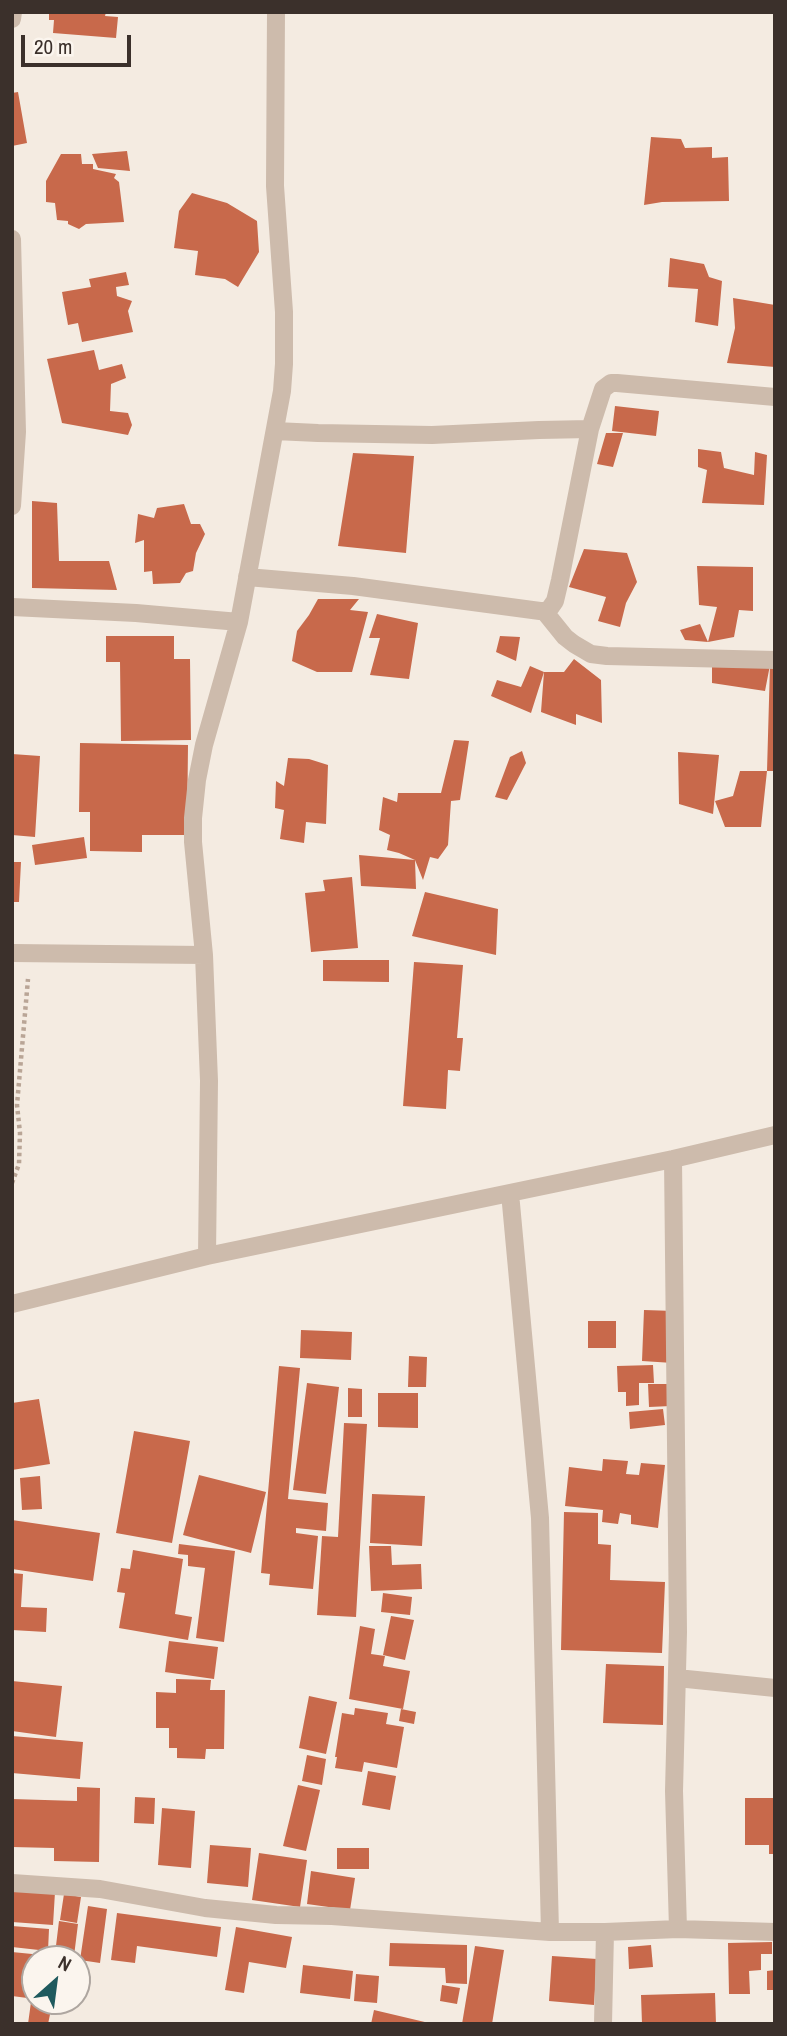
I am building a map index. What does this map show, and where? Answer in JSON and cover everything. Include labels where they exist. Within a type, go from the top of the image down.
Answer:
[{"type":"street","points":[[12,19],[13,12]]},
{"type":"street","points":[[207,1256],[209,1081],[204,955],[193,818],[204,745],[239,622],[285,365],[275,186],[276,12]]},
{"type":"street","points":[[12,239],[17,432],[12,506]]},
{"type":"street","points":[[247,577],[353,586],[544,611],[551,608],[557,595],[590,429],[603,389],[611,383],[775,397]]},
{"type":"street","points":[[275,430],[432,435],[590,429]]},
{"type":"street","points":[[12,607],[136,613],[239,622]]},
{"type":"street","points":[[544,611],[565,637],[592,654],[775,660]]},
{"type":"street","points":[[21,953],[204,955]]},
{"type":"street","points":[[12,1304],[207,1256],[673,1159],[775,1135]]},
{"type":"street","points":[[673,1159],[677,1678],[674,1791],[678,1928]]},
{"type":"street","points":[[510,1193],[540,1518],[550,1932]]},
{"type":"street","points":[[677,1678],[775,1688]]},
{"type":"street","points":[[12,1883],[100,1889],[205,1908],[276,1915],[332,1916],[550,1932],[678,1928],[775,1932]]},
{"type":"street","points":[[603,2024],[605,1932]]},
{"type":"path","points":[[12,1183],[19,1164],[17,1105],[27,1000],[21,953]]},
{"type":"building","points":[[49,12],[106,12],[105,16],[118,17],[116,38],[53,33],[54,20],[49,20]]},
{"type":"building","points":[[18,92],[27,143],[12,146],[12,93]]},
{"type":"building","points":[[651,137],[681,139],[685,148],[712,147],[712,158],[728,157],[729,201],[662,202],[644,205]]},
{"type":"building","points":[[127,151],[130,171],[98,168],[92,154]]},
{"type":"building","points":[[61,154],[81,154],[82,164],[93,164],[93,169],[116,174],[114,178],[119,182],[124,222],[86,224],[79,229],[68,224],[68,221],[57,220],[55,203],[46,202],[46,181]]},
{"type":"building","points":[[192,193],[227,203],[257,221],[259,252],[238,287],[225,279],[195,275],[198,251],[174,248],[179,211]]},
{"type":"building","points":[[670,258],[704,264],[709,277],[722,281],[718,326],[695,322],[698,289],[668,287]]},
{"type":"building","points":[[126,272],[129,285],[116,287],[117,296],[132,301],[128,311],[133,332],[82,342],[78,323],[68,325],[62,292],[91,287],[89,279]]},
{"type":"building","points":[[733,298],[775,305],[775,367],[727,363],[735,328]]},
{"type":"building","points":[[94,350],[99,370],[122,364],[126,378],[111,384],[110,411],[128,413],[132,425],[128,435],[62,423],[47,359]]},
{"type":"building","points":[[615,406],[659,411],[656,436],[612,431]]},
{"type":"building","points":[[606,433],[623,433],[613,467],[597,464]]},
{"type":"building","points":[[698,449],[721,452],[724,468],[754,475],[755,452],[767,455],[764,505],[702,503],[707,470],[698,467]]},
{"type":"building","points":[[353,453],[414,456],[406,553],[338,546]]},
{"type":"building","points":[[32,501],[57,503],[59,561],[109,561],[117,590],[32,588]]},
{"type":"building","points":[[184,504],[191,524],[200,524],[205,534],[196,553],[193,571],[186,573],[180,583],[153,584],[152,571],[144,572],[144,540],[135,543],[138,514],[154,518],[157,508]]},
{"type":"building","points":[[584,549],[627,553],[637,582],[626,603],[620,627],[598,621],[606,597],[569,587]]},
{"type":"building","points":[[697,566],[753,567],[753,611],[739,610],[734,637],[708,642],[717,607],[699,605]]},
{"type":"building","points":[[318,599],[359,599],[350,610],[368,612],[352,672],[317,672],[292,661],[297,631]]},
{"type":"building","points":[[377,614],[418,623],[409,679],[370,675],[380,638],[369,638]]},
{"type":"building","points":[[700,624],[708,642],[685,640],[680,630]]},
{"type":"building","points":[[106,636],[174,636],[174,659],[190,659],[191,740],[121,741],[120,662],[106,662]]},
{"type":"building","points":[[500,636],[520,637],[516,661],[496,652]]},
{"type":"building","points":[[574,659],[601,680],[602,723],[576,714],[576,725],[541,712],[544,672],[564,672]]},
{"type":"building","points":[[770,665],[775,665],[775,771],[767,771]]},
{"type":"building","points":[[770,665],[765,691],[712,683],[712,666]]},
{"type":"building","points":[[530,666],[544,672],[531,713],[491,696],[497,680],[521,687]]},
{"type":"building","points":[[454,740],[469,741],[460,800],[451,801],[448,845],[438,859],[430,857],[423,880],[415,860],[387,850],[390,835],[379,830],[383,797],[397,802],[398,793],[441,793]]},
{"type":"building","points":[[80,743],[188,745],[187,835],[142,835],[142,852],[90,851],[90,812],[79,812]]},
{"type":"building","points":[[522,751],[526,763],[507,800],[495,797],[510,757]]},
{"type":"building","points":[[678,752],[719,755],[713,814],[679,804]]},
{"type":"building","points":[[12,754],[40,756],[35,837],[12,835]]},
{"type":"building","points":[[288,758],[309,759],[328,765],[326,824],[306,822],[304,843],[280,839],[284,810],[275,808],[276,781],[284,786]]},
{"type":"building","points":[[740,771],[767,771],[761,827],[725,827],[715,801],[733,796]]},
{"type":"building","points":[[84,837],[87,858],[35,865],[32,845]]},
{"type":"building","points":[[359,855],[415,860],[416,889],[361,886]]},
{"type":"building","points":[[12,862],[21,862],[19,902],[12,902]]},
{"type":"building","points":[[352,877],[358,948],[311,952],[305,893],[325,891],[323,880]]},
{"type":"building","points":[[425,892],[498,909],[496,955],[412,936]]},
{"type":"building","points":[[323,960],[389,960],[389,982],[323,981]]},
{"type":"building","points":[[414,962],[463,965],[457,1038],[463,1038],[460,1071],[448,1070],[446,1109],[403,1106]]},
{"type":"building","points":[[644,1310],[675,1311],[673,1363],[642,1361]]},
{"type":"building","points":[[588,1321],[616,1321],[616,1348],[588,1348]]},
{"type":"building","points":[[301,1330],[352,1332],[351,1360],[300,1358]]},
{"type":"building","points":[[409,1356],[427,1357],[426,1387],[408,1387]]},
{"type":"building","points":[[653,1365],[654,1383],[639,1383],[639,1405],[626,1406],[626,1392],[618,1392],[617,1366]]},
{"type":"building","points":[[279,1366],[300,1368],[288,1499],[328,1503],[326,1531],[296,1528],[296,1533],[318,1536],[313,1589],[269,1585],[270,1574],[261,1573]]},
{"type":"building","points":[[307,1383],[339,1387],[326,1494],[293,1490]]},
{"type":"building","points":[[648,1384],[670,1384],[671,1406],[649,1407]]},
{"type":"building","points":[[348,1388],[362,1389],[362,1417],[348,1417]]},
{"type":"building","points":[[378,1393],[418,1393],[418,1428],[378,1427]]},
{"type":"building","points":[[39,1399],[50,1464],[12,1470],[12,1403]]},
{"type":"building","points":[[663,1409],[665,1425],[630,1429],[629,1412]]},
{"type":"building","points":[[344,1423],[367,1424],[356,1617],[317,1615],[322,1536],[338,1537]]},
{"type":"building","points":[[134,1431],[190,1441],[172,1543],[116,1533]]},
{"type":"building","points":[[603,1459],[628,1461],[626,1474],[639,1475],[641,1463],[665,1465],[658,1528],[631,1524],[631,1515],[620,1513],[618,1524],[602,1522],[603,1510],[565,1506],[569,1467],[602,1471]]},
{"type":"building","points":[[199,1475],[266,1492],[251,1553],[183,1535]]},
{"type":"building","points":[[40,1476],[42,1509],[22,1510],[20,1478]]},
{"type":"building","points":[[372,1494],[425,1496],[422,1546],[370,1543]]},
{"type":"building","points":[[564,1512],[598,1513],[598,1544],[611,1545],[610,1580],[665,1582],[662,1653],[561,1650]]},
{"type":"building","points":[[12,1520],[100,1533],[93,1581],[12,1569]]},
{"type":"building","points":[[179,1544],[235,1551],[224,1642],[196,1638],[205,1568],[188,1566],[188,1555],[178,1554]]},
{"type":"building","points":[[369,1546],[391,1546],[392,1565],[421,1564],[422,1589],[371,1591]]},
{"type":"building","points":[[133,1550],[183,1559],[175,1614],[192,1617],[188,1640],[119,1628],[125,1593],[117,1592],[121,1568],[130,1569]]},
{"type":"building","points":[[12,1573],[23,1574],[21,1607],[47,1608],[46,1632],[12,1630]]},
{"type":"building","points":[[383,1593],[412,1597],[410,1615],[381,1612]]},
{"type":"building","points":[[391,1616],[414,1620],[405,1660],[383,1655]]},
{"type":"building","points":[[360,1626],[375,1629],[371,1654],[385,1656],[383,1666],[410,1671],[403,1709],[349,1699]]},
{"type":"building","points":[[169,1641],[218,1647],[214,1679],[165,1672]]},
{"type":"building","points":[[606,1664],[664,1666],[663,1725],[603,1723]]},
{"type":"building","points":[[176,1679],[211,1680],[210,1690],[225,1690],[224,1749],[206,1749],[205,1759],[177,1758],[177,1748],[169,1748],[169,1728],[156,1728],[156,1692],[176,1693]]},
{"type":"building","points":[[12,1681],[62,1686],[56,1737],[12,1731]]},
{"type":"building","points":[[309,1696],[337,1702],[326,1754],[299,1748]]},
{"type":"building","points":[[355,1708],[388,1713],[386,1724],[404,1727],[397,1768],[364,1762],[362,1772],[335,1768],[342,1713],[354,1715]]},
{"type":"building","points":[[401,1709],[416,1712],[414,1724],[399,1721]]},
{"type":"building","points":[[12,1736],[83,1742],[80,1779],[12,1773]]},
{"type":"building","points":[[307,1755],[326,1759],[322,1785],[302,1781]]},
{"type":"building","points":[[368,1771],[396,1776],[390,1810],[362,1805]]},
{"type":"building","points":[[298,1785],[320,1790],[306,1851],[283,1846]]},
{"type":"building","points":[[77,1787],[100,1788],[99,1862],[54,1861],[54,1848],[12,1847],[12,1799],[77,1801]]},
{"type":"building","points":[[135,1797],[155,1798],[154,1824],[134,1823]]},
{"type":"building","points":[[745,1798],[775,1798],[775,1854],[769,1854],[769,1845],[745,1845]]},
{"type":"building","points":[[162,1808],[195,1811],[191,1868],[158,1865]]},
{"type":"building","points":[[210,1845],[251,1848],[248,1887],[207,1883]]},
{"type":"building","points":[[337,1848],[369,1848],[369,1869],[337,1869]]},
{"type":"building","points":[[259,1853],[307,1860],[300,1907],[252,1900]]},
{"type":"building","points":[[311,1871],[355,1878],[350,1910],[307,1904]]},
{"type":"building","points":[[12,1889],[55,1892],[53,1925],[12,1922]]},
{"type":"building","points":[[64,1894],[81,1897],[77,1923],[60,1920]]},
{"type":"building","points":[[88,1906],[107,1909],[100,1963],[91,1962],[91,1945],[82,1945]]},
{"type":"building","points":[[117,1913],[221,1927],[217,1957],[137,1946],[135,1963],[111,1960]]},
{"type":"building","points":[[59,1921],[78,1924],[75,1945],[56,1945]]},
{"type":"building","points":[[12,1926],[49,1929],[48,1945],[12,1947]]},
{"type":"building","points":[[236,1927],[292,1937],[286,1968],[249,1962],[244,1993],[225,1990]]},
{"type":"building","points":[[772,1942],[772,1954],[761,1954],[761,1970],[749,1971],[750,1994],[729,1994],[728,1943]]},
{"type":"building","points":[[390,1943],[467,1945],[467,1984],[446,1983],[445,1968],[389,1966]]},
{"type":"building","points":[[651,1945],[653,1967],[629,1969],[628,1947]]},
{"type":"building","points":[[475,1946],[504,1950],[492,2024],[462,2024]]},
{"type":"building","points":[[12,1952],[21,1953],[21,1997],[12,1996]]},
{"type":"building","points":[[552,1956],[597,1959],[594,2005],[549,2001]]},
{"type":"building","points":[[303,1965],[353,1971],[350,1999],[300,1993]]},
{"type":"building","points":[[775,1970],[775,1990],[767,1990],[767,1971]]},
{"type":"building","points":[[356,1974],[379,1976],[377,2003],[354,2001]]},
{"type":"building","points":[[442,1985],[460,1988],[457,2004],[440,2001]]},
{"type":"building","points":[[715,1993],[716,2024],[642,2024],[641,1995]]},
{"type":"building","points":[[374,2010],[429,2023],[429,2024],[371,2024]]},
{"type":"building","points":[[29,2015],[50,2015],[48,2024],[28,2024]]}]
